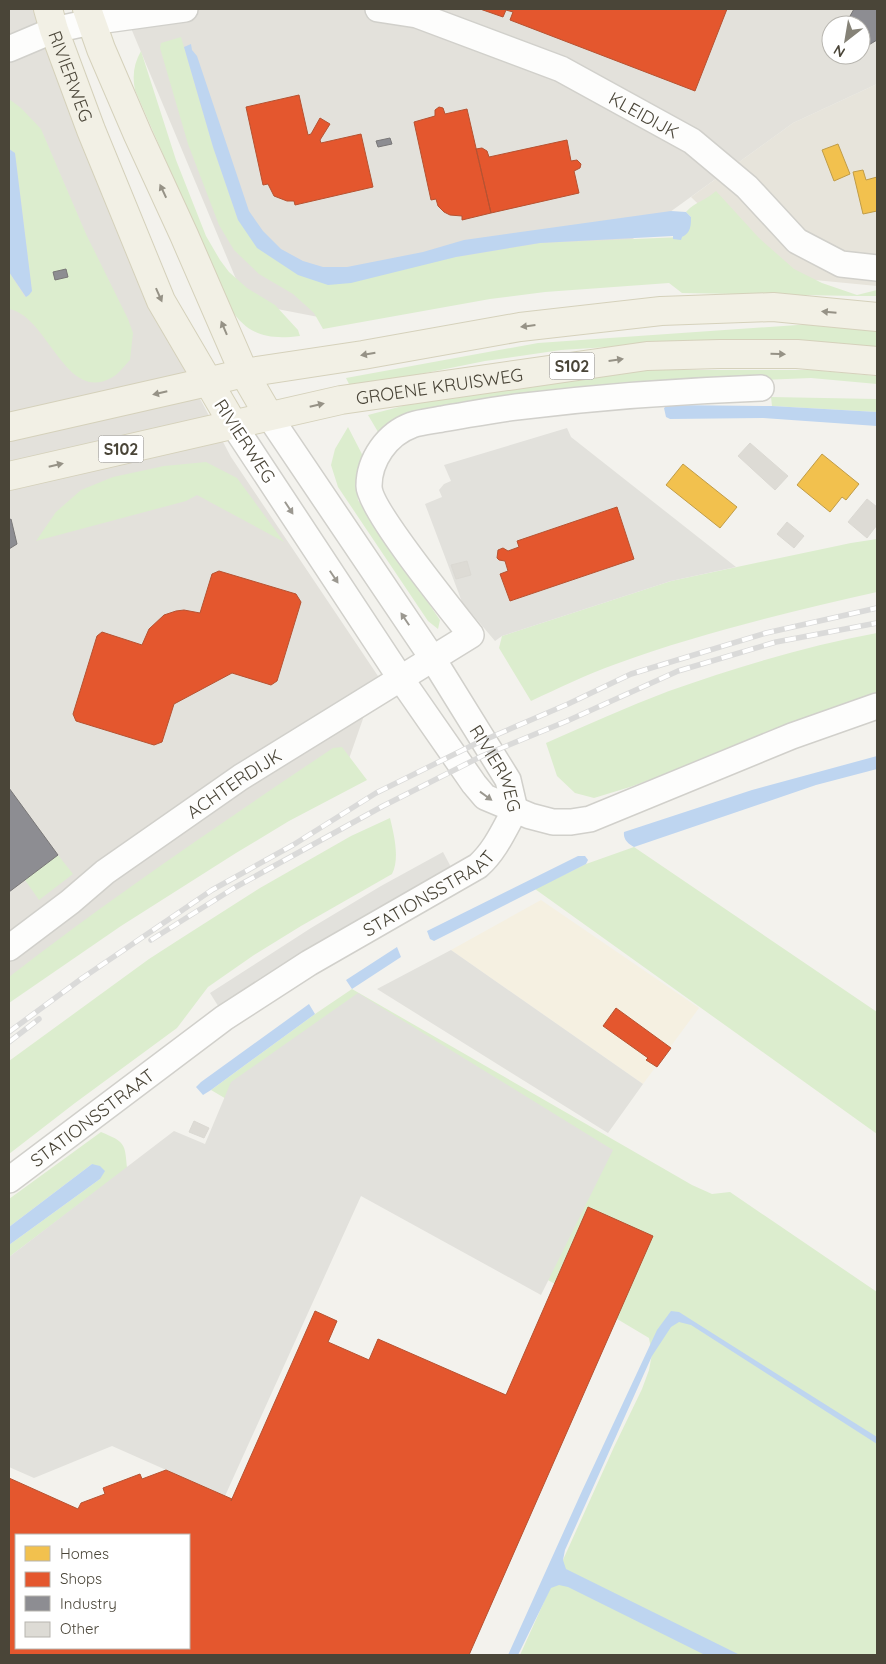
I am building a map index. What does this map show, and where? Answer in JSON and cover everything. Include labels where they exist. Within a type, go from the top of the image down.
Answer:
[{"type":"main road","name":"RIVIERWEG","points":[[89,15],[138,135],[244,372],[270,416]]},
{"type":"main road","name":"RIVIERWEG","points":[[51,19],[91,130],[161,301],[233,424]]},
{"type":"main road","points":[[9,427],[208,382],[244,372],[363,355],[520,327],[661,311],[773,307],[877,317]]},
{"type":"main road","name":"GROENE KRUISWEG","points":[[9,476],[341,400],[647,356],[797,354],[877,361]]},
{"type":"street","points":[[9,49],[51,19],[185,9]]},
{"type":"street","name":"KLEIDIJK","points":[[378,9],[418,15],[561,69],[692,141],[747,187],[797,241],[841,264],[877,268]]},
{"type":"street","name":"GROENE KRUISWEG","points":[[471,635],[420,569],[371,497],[368,488],[376,456],[384,445],[412,425],[488,411],[592,398],[761,388]]},
{"type":"street","name":"RIVIERWEG","points":[[270,416],[433,659],[508,780],[515,810]]},
{"type":"street","name":"RIVIERWEG","points":[[233,424],[401,679],[474,784],[485,797],[515,810]]},
{"type":"street","name":"ACHTERDIJK","points":[[9,948],[70,902],[105,872],[240,777],[471,635]]},
{"type":"street","points":[[515,810],[553,822],[590,819],[792,736],[877,706]]},
{"type":"street","name":"STATIONSSTRAAT","points":[[9,1180],[224,1018],[309,963],[478,866],[487,858],[495,846],[515,810]]},
{"type":"shaded area","points":[[9,9],[40,9],[172,346],[231,457],[378,676],[344,773],[9,989]]},
{"type":"shaded area","points":[[123,9],[877,9],[877,84],[793,123],[594,267],[339,321],[246,303]]},
{"type":"shaded area","points":[[877,84],[877,286],[773,276],[691,197],[793,123]]},
{"type":"shaded area","points":[[567,428],[571,437],[736,567],[671,581],[502,636],[495,641],[462,602],[425,504],[442,497],[439,490],[444,484],[451,481],[444,465]],"holes":[[[617,507],[634,559],[510,601],[501,574],[508,571],[505,561],[497,558],[498,550],[503,548],[508,551],[519,547],[517,541]]]},
{"type":"shaded area","points":[[443,852],[452,869],[384,905],[320,943],[220,1009],[210,993],[311,928]]},
{"type":"shaded area","points":[[541,900],[699,1008],[643,1084],[451,950]]},
{"type":"shaded area","points":[[451,950],[643,1084],[608,1133],[377,989]]},
{"type":"shaded area","points":[[358,993],[613,1150],[541,1295],[361,1196],[225,1496],[112,1446],[34,1478],[9,1467],[9,1257],[174,1131],[205,1144],[231,1082]]},
{"type":"green space","points":[[181,37],[213,147],[238,220],[298,275],[456,257],[540,243],[682,237],[691,217],[686,212],[693,205],[716,191],[759,238],[794,269],[822,283],[857,295],[877,290],[877,296],[682,293],[669,283],[545,292],[490,299],[323,329],[314,313],[293,294],[259,274],[234,250],[219,225],[188,144],[160,48],[161,43]]},
{"type":"green space","points":[[141,51],[176,160],[206,236],[229,272],[247,288],[275,305],[298,330],[300,336],[279,337],[260,334],[244,325],[230,308],[135,90],[134,70]]},
{"type":"green space","points":[[9,99],[21,108],[41,129],[86,234],[128,319],[133,333],[130,360],[114,377],[95,382],[81,379],[57,356],[35,326],[23,315],[9,309],[9,272],[25,297],[32,291],[15,153],[9,149]]},
{"type":"green space","points":[[826,323],[877,327],[877,349],[671,343],[561,350],[485,361],[351,388],[346,378],[538,343]]},
{"type":"green space","points":[[647,370],[813,370],[877,376],[877,384],[811,378],[666,384],[381,437],[368,415],[441,396],[547,379]]},
{"type":"green space","points":[[771,397],[877,399],[877,412],[772,406]]},
{"type":"green space","points":[[348,427],[365,460],[357,488],[358,500],[440,620],[438,629],[428,621],[338,487],[331,465],[335,449]]},
{"type":"green space","points":[[206,462],[237,478],[284,542],[197,495],[186,501],[36,541],[56,512],[81,490],[113,477],[164,466]]},
{"type":"green space","points":[[877,539],[877,592],[778,615],[680,642],[605,668],[531,701],[499,648],[502,636],[671,581]]},
{"type":"green space","points":[[877,633],[877,697],[630,787],[594,798],[575,793],[557,776],[546,743],[638,703],[694,682],[798,651]]},
{"type":"green space","points":[[342,747],[367,780],[289,821],[236,853],[121,926],[9,1003],[9,977],[48,947],[128,888],[333,748]]},
{"type":"green space","points":[[390,818],[396,854],[392,874],[301,926],[254,955],[208,987],[177,1028],[9,1154],[9,1061],[149,959],[180,939],[260,888],[351,836]]},
{"type":"green space","points":[[634,847],[877,1012],[877,1134],[535,889],[586,864]]},
{"type":"green space","points":[[58,855],[73,874],[39,900],[25,880]]},
{"type":"green space","points":[[352,989],[692,1185],[712,1194],[730,1192],[877,1292],[877,1655],[520,1655],[642,1389],[649,1370],[652,1354],[649,1338],[597,1307],[349,1171],[211,1090]]},
{"type":"green space","points":[[101,1132],[115,1138],[122,1144],[127,1168],[9,1257],[9,1245],[100,1179],[92,1164],[9,1227],[9,1199]]},
{"type":"water","points":[[191,44],[192,50],[197,56],[249,211],[263,231],[281,249],[303,261],[323,267],[347,267],[423,252],[464,240],[671,211],[686,212],[691,217],[690,228],[681,240],[673,239],[673,236],[540,243],[456,257],[351,283],[328,285],[298,275],[257,248],[238,220],[213,147],[184,47]]},
{"type":"water","points":[[9,149],[15,153],[32,291],[26,297],[9,272]]},
{"type":"water","points":[[668,405],[772,406],[877,412],[877,426],[763,418],[670,419],[666,417],[664,408]]},
{"type":"water","points":[[877,756],[877,769],[816,785],[634,847],[624,837],[624,832],[752,790]]},
{"type":"water","points":[[578,856],[585,856],[588,860],[586,864],[434,941],[430,939],[427,931]]},
{"type":"water","points":[[397,947],[401,957],[352,989],[346,980]]},
{"type":"water","points":[[309,1004],[315,1014],[203,1095],[196,1087],[201,1082]]},
{"type":"water","points":[[92,1164],[100,1166],[105,1171],[100,1179],[9,1245],[9,1227]]},
{"type":"water","points":[[671,1311],[679,1312],[877,1437],[877,1444],[691,1325],[679,1322],[671,1327],[652,1356],[565,1550],[563,1560],[566,1569],[740,1655],[705,1655],[568,1587],[559,1585],[551,1588],[518,1655],[508,1655],[657,1330]]},
{"type":"building: Homes","points":[[838,144],[850,174],[834,181],[822,150]]},
{"type":"building: Homes","points":[[863,170],[866,180],[877,177],[877,211],[863,214],[853,172]]},
{"type":"building: Homes","points":[[822,454],[859,484],[846,500],[842,497],[830,512],[797,485]]},
{"type":"building: Homes","points":[[683,464],[737,507],[720,528],[666,485]]},
{"type":"building: Shops","points":[[480,9],[727,9],[695,91],[510,20],[513,12],[506,10],[503,17]]},
{"type":"building: Shops","points":[[299,95],[308,135],[311,134],[320,118],[330,124],[320,140],[321,143],[361,134],[373,187],[295,205],[294,201],[287,201],[274,196],[268,184],[263,185],[246,107]]},
{"type":"building: Shops","points":[[439,107],[443,108],[445,114],[467,109],[491,213],[462,220],[462,216],[450,215],[444,212],[438,206],[436,199],[431,200],[414,122],[435,116],[435,110]]},
{"type":"building: Shops","points":[[567,140],[571,161],[577,160],[581,164],[580,168],[574,171],[579,193],[491,213],[476,149],[482,148],[487,151],[489,157]]},
{"type":"building: Shops","points":[[617,507],[634,559],[510,601],[500,574],[508,571],[505,561],[497,558],[498,550],[503,548],[508,551],[519,547],[517,541]]},
{"type":"building: Shops","points":[[219,571],[296,594],[301,602],[277,681],[271,685],[232,673],[174,704],[162,742],[154,745],[76,721],[73,714],[97,636],[102,632],[142,645],[149,629],[164,615],[184,610],[200,613],[212,574]]},
{"type":"building: Shops","points":[[616,1008],[671,1048],[657,1067],[646,1060],[648,1058],[603,1026]]},
{"type":"building: Shops","points":[[588,1207],[653,1236],[469,1655],[9,1655],[9,1478],[78,1509],[81,1503],[105,1494],[103,1488],[140,1474],[142,1479],[166,1470],[232,1499],[315,1311],[337,1321],[328,1342],[369,1360],[378,1339],[506,1395]]},
{"type":"building: Industry","points":[[854,9],[877,9],[877,40],[871,44],[871,15],[851,15]]},
{"type":"building: Industry","points":[[390,138],[392,144],[378,147],[376,141]]},
{"type":"building: Industry","points":[[66,269],[68,277],[55,280],[53,272]]},
{"type":"building: Industry","points":[[11,519],[17,544],[9,549],[9,520]]},
{"type":"building: Industry","points":[[9,788],[58,855],[9,892]]},
{"type":"building: Other","points":[[750,443],[788,476],[775,490],[738,456]]},
{"type":"building: Other","points":[[867,499],[877,507],[877,525],[867,538],[848,522]]},
{"type":"building: Other","points":[[787,522],[804,536],[794,548],[777,534]]},
{"type":"building: Other","points":[[467,561],[471,575],[456,579],[451,565]]},
{"type":"building: Other","points":[[194,1121],[209,1128],[204,1138],[189,1132]]},
{"type":"railway","points":[[9,1032],[81,979],[212,890],[293,845],[376,793],[475,744],[568,704],[631,674],[766,633],[877,608]]},
{"type":"railway","points":[[151,940],[234,888],[383,806],[482,756],[567,721],[678,671],[776,642],[877,623]]},
{"type":"railway","points":[[9,1042],[39,1019]]}]
